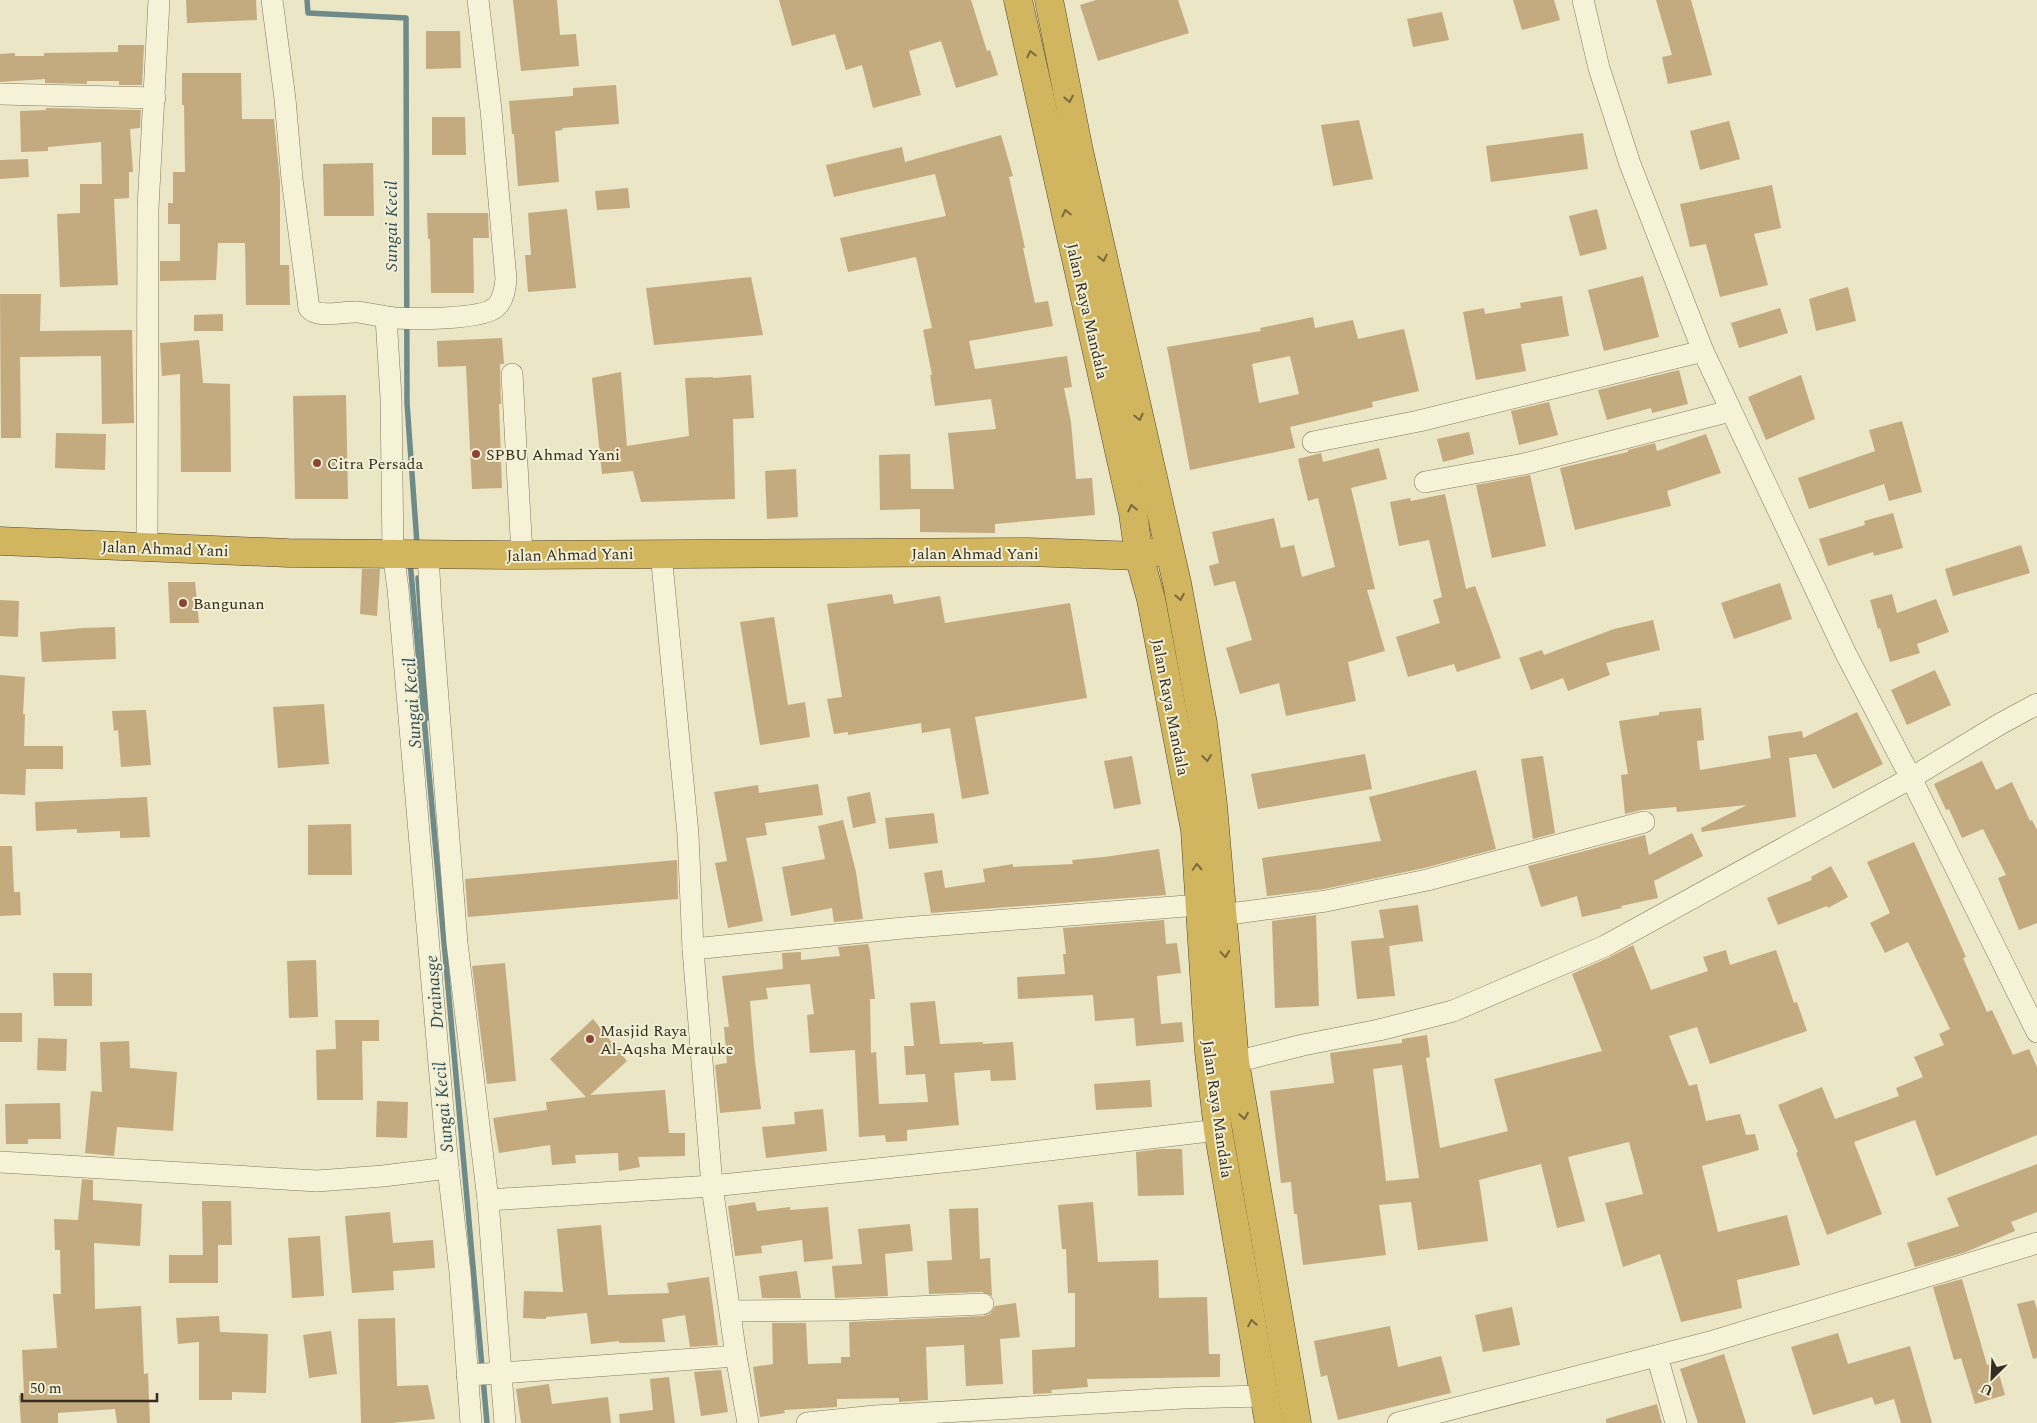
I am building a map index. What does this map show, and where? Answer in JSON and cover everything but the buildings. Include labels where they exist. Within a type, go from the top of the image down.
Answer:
[{"type":"highway","name":"Jalan Raya Mandala","points":[[1018,0],[1131,503],[1139,556],[1151,598],[1210,910],[1283,1350],[1297,1423]]},
{"type":"highway","name":"Jalan Raya Mandala","points":[[1049,0],[1079,151],[1177,584],[1203,724],[1213,805],[1209,1052],[1218,1130],[1269,1423]]},
{"type":"highway","name":"Jalan Ahmad Yani","points":[[0,541],[288,553],[522,555],[1028,552],[1139,556],[1169,550]]},
{"type":"highway","points":[[1257,1352],[1283,1350]]},
{"type":"street","points":[[147,548],[148,208],[159,0]]},
{"type":"street","points":[[272,0],[285,99],[292,179],[307,303],[311,310],[316,313],[356,312],[390,318],[452,317],[489,311],[497,307],[505,289],[506,278],[491,110],[478,0]]},
{"type":"street","points":[[1583,0],[1599,68],[1630,164],[1703,351],[1846,654],[1911,778],[2036,1030]]},
{"type":"street","points":[[0,94],[155,98]]},
{"type":"street","points":[[390,318],[390,398],[410,554],[431,608],[457,943],[488,1200],[484,1374],[471,1423]]},
{"type":"street","points":[[1313,442],[1419,421],[1703,351]]},
{"type":"street","points":[[512,374],[522,555]]},
{"type":"street","points":[[1425,482],[1524,464],[1730,411]]},
{"type":"street","points":[[661,553],[688,834],[694,949],[712,1186],[736,1356],[748,1423]]},
{"type":"street","points":[[410,554],[398,589],[448,1168],[460,1272],[484,1374],[505,1423]]},
{"type":"street","points":[[1235,1062],[1303,1045],[1379,1030],[1453,1011],[1605,946],[1911,778],[2037,704]]},
{"type":"street","points":[[694,949],[903,928],[1210,910],[1326,901],[1427,880],[1644,822]]},
{"type":"street","points":[[488,1200],[712,1186],[972,1159],[1218,1130]]},
{"type":"street","points":[[0,1162],[317,1181],[383,1176],[448,1168]]},
{"type":"street","points":[[1398,1423],[1710,1342],[2037,1243]]},
{"type":"street","points":[[730,1311],[844,1310],[982,1304]]},
{"type":"street","points":[[484,1374],[736,1356]]},
{"type":"street","points":[[1657,1356],[1676,1423]]},
{"type":"street","points":[[807,1423],[875,1416],[1182,1398],[1264,1396]]},
{"type":"waterway","name":"Sungai Kecil","points":[[307,0],[308,13],[406,18],[407,403],[417,544]]},
{"type":"waterway","name":"Sungai Kecil","points":[[410,561],[487,1423]]},
{"type":"waterway","name":"Sungai Kecil","points":[[418,578],[428,718]]},
{"type":"place","name":"SPBU Ahmad Yani","points":[[476,454]]},
{"type":"place","name":"Citra Persada","points":[[317,463]]},
{"type":"place","name":"Bangunan","points":[[183,603]]},
{"type":"place","name":"Masjid Raya Al-Aqsha Merauke","points":[[590,1039]]},
{"type":"water label","name":"Drainasge","points":[[434,992]]}]
